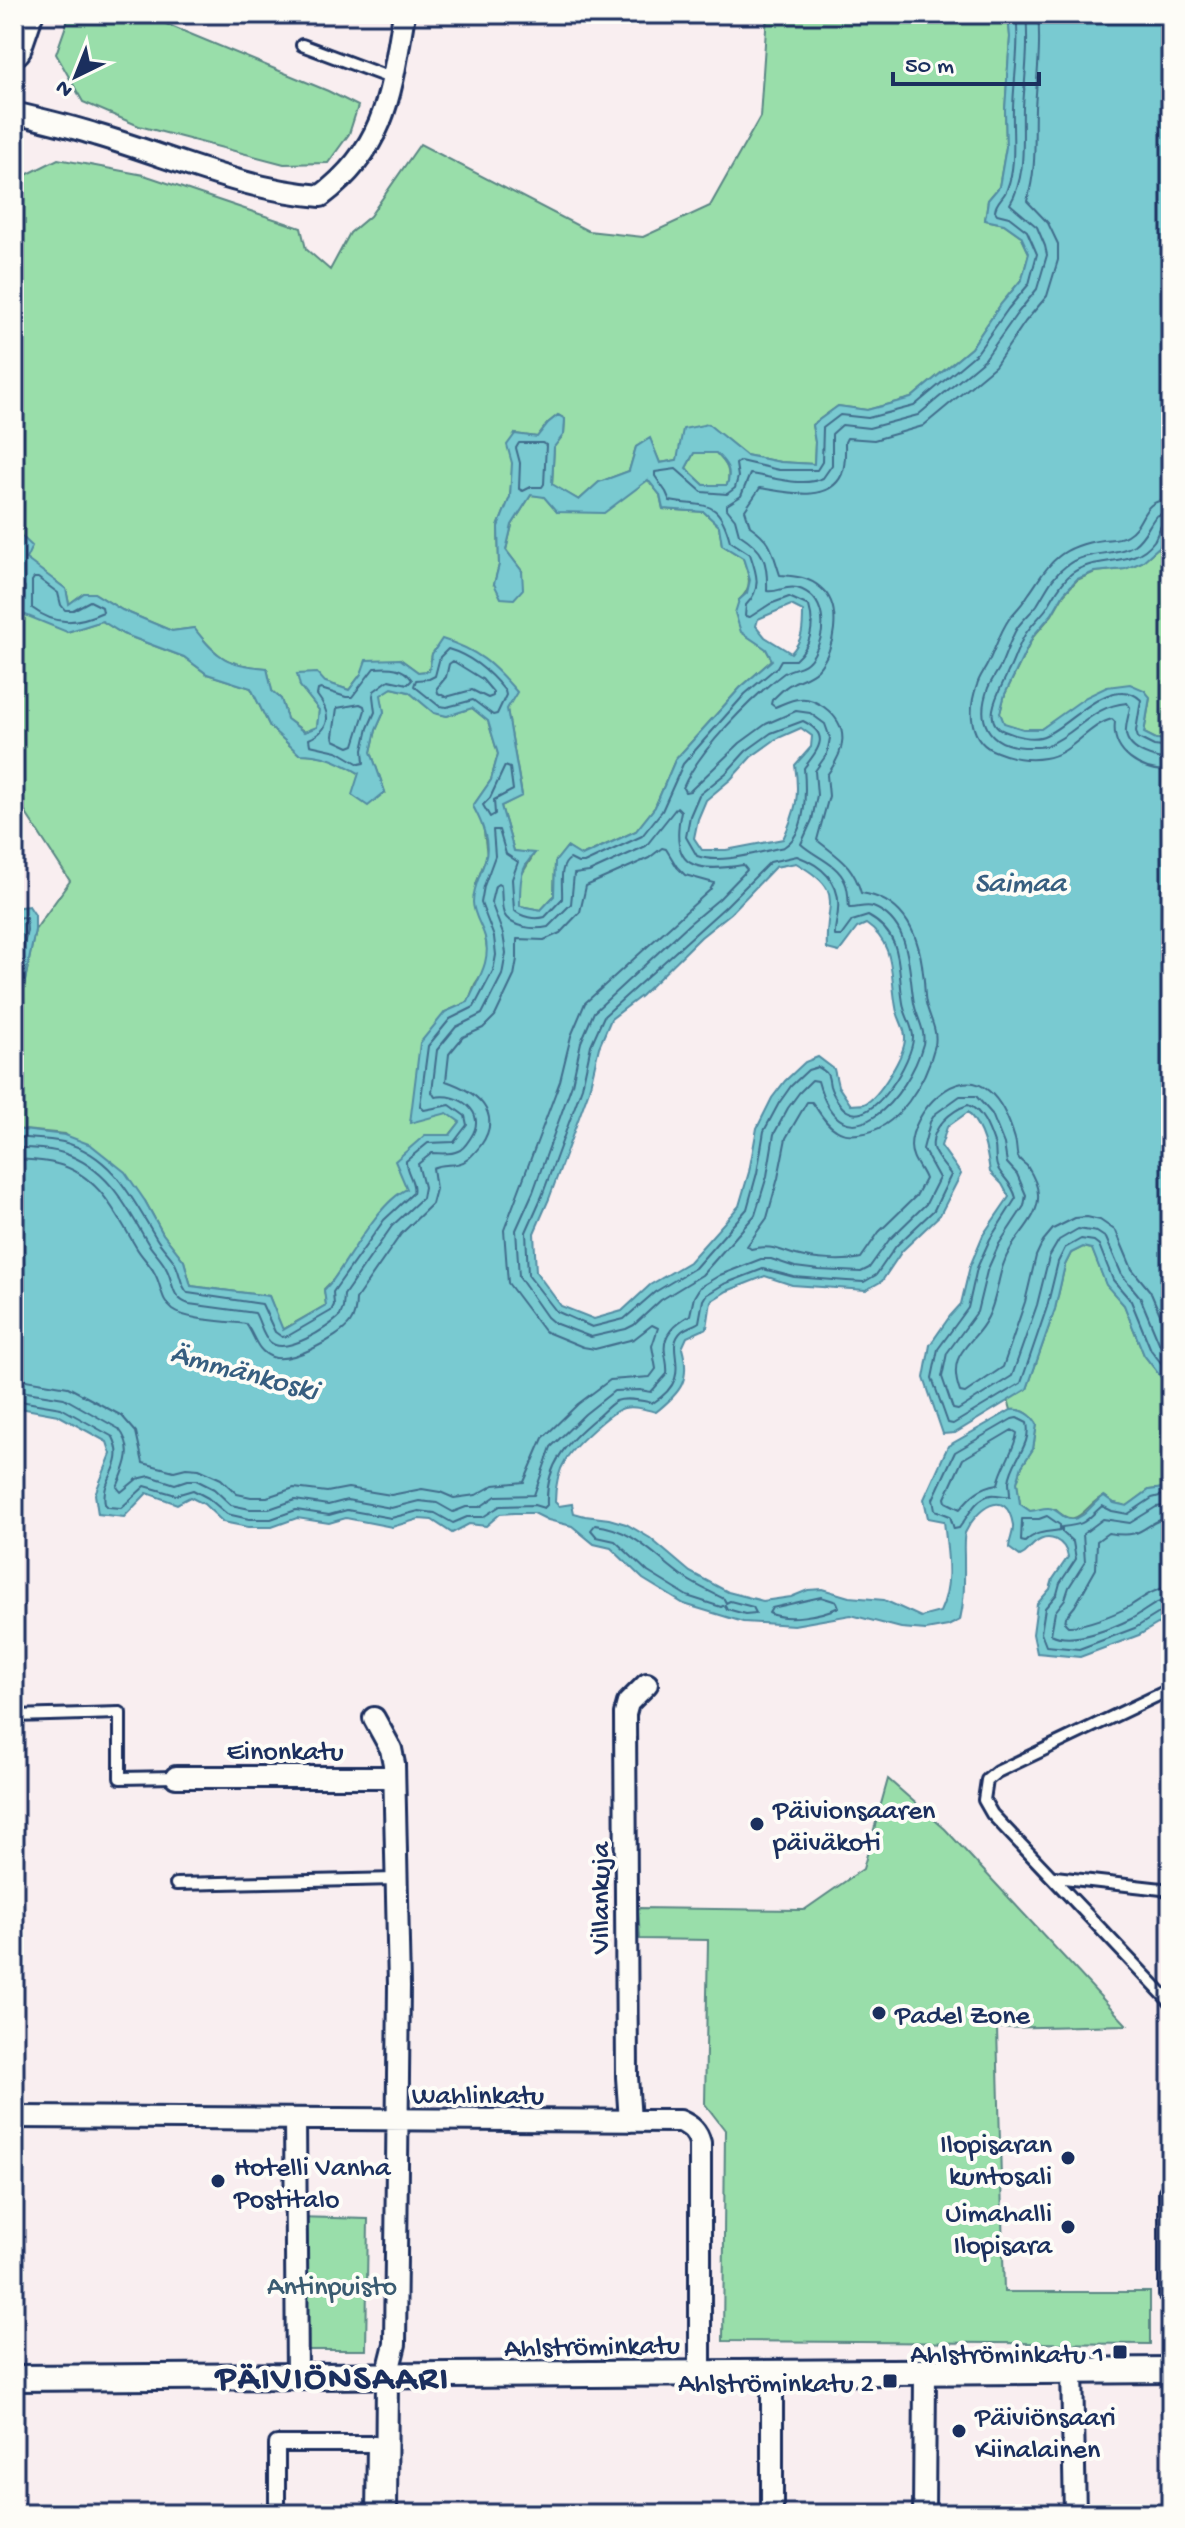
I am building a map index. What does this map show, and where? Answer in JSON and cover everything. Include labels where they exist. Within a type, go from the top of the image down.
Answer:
[{"type":"highway","points":[[14,49],[26,14]]},
{"type":"street","points":[[14,113],[97,135],[231,180],[321,196],[360,161],[383,116],[404,14]]},
{"type":"street","name":"Villankuja","points":[[630,2121],[627,2077],[625,1714],[628,1703],[647,1684]]},
{"type":"street","points":[[374,1718],[391,1749],[394,1777],[399,1986],[395,2344],[387,2376],[386,2514]]},
{"type":"street","name":"Einonkatu","points":[[176,1777],[394,1777]]},
{"type":"street","name":"Wahlinkatu","points":[[14,2117],[680,2121],[690,2125],[700,2143],[700,2373]]},
{"type":"street","points":[[295,2119],[297,2375]]},
{"type":"street","name":"Ahlströminkatu","points":[[14,2378],[1171,2370]]},
{"type":"street","points":[[1072,2371],[1075,2514]]},
{"type":"street","points":[[772,2372],[772,2514]]},
{"type":"street","points":[[924,2514],[925,2374]]},
{"type":"street","points":[[277,2514],[277,2444],[375,2444],[374,2514]]},
{"type":"lane","points":[[302,45],[393,79]]},
{"type":"lane","points":[[1171,1689],[997,1772],[987,1780],[984,1800],[988,1809],[1171,2003]]},
{"type":"lane","points":[[14,1716],[120,1713],[120,1778],[176,1777]]},
{"type":"lane","points":[[1055,1877],[1171,1890]]},
{"type":"lane","points":[[176,1884],[396,1879]]},
{"type":"lane","points":[[1171,2191],[1165,2191],[1165,2296],[1171,2296]]},
{"type":"green space","points":[[70,14],[142,14],[328,91],[358,106],[349,134],[328,163],[284,164],[139,126],[83,102],[56,54]]},
{"type":"green space","points":[[767,14],[1008,14],[1006,147],[999,187],[988,200],[985,220],[1004,224],[1021,236],[1029,253],[1022,279],[971,348],[911,398],[867,410],[838,406],[812,425],[814,464],[780,462],[746,455],[707,424],[677,460],[660,463],[650,439],[636,447],[629,471],[599,482],[579,500],[552,485],[554,447],[564,434],[565,419],[558,415],[537,437],[515,434],[510,497],[498,527],[499,565],[494,584],[522,571],[506,550],[512,525],[531,495],[544,496],[557,512],[648,480],[660,495],[663,509],[704,512],[719,526],[722,545],[743,558],[748,585],[739,600],[772,660],[740,688],[675,760],[655,807],[636,831],[581,856],[567,847],[555,862],[554,896],[541,910],[520,906],[519,879],[534,854],[514,851],[501,806],[522,795],[507,709],[432,654],[429,671],[418,672],[400,659],[361,674],[349,690],[325,682],[300,686],[319,710],[317,728],[305,732],[287,719],[281,699],[272,691],[267,668],[233,662],[210,647],[194,628],[172,631],[122,610],[94,593],[84,593],[69,604],[66,589],[25,559],[14,529],[14,226],[26,175],[58,159],[144,175],[301,228],[306,249],[330,270],[350,233],[370,216],[420,144],[588,231],[643,237],[710,206],[760,117]]},
{"type":"green space","points":[[694,453],[716,453],[727,468],[727,486],[704,485],[686,468]]},
{"type":"green space","points":[[1171,522],[1171,741],[1144,733],[1150,698],[1145,691],[1061,716],[1041,729],[1023,729],[1004,724],[1000,713],[1005,694],[1033,637],[1052,615],[1064,594],[1077,580],[1095,572],[1125,569],[1142,562],[1160,546]]},
{"type":"green space","points":[[16,577],[67,632],[102,621],[123,634],[184,657],[207,674],[251,688],[270,727],[299,754],[335,760],[385,792],[371,752],[384,712],[380,695],[392,688],[409,692],[435,713],[447,716],[472,708],[488,721],[498,754],[491,780],[473,806],[483,824],[487,855],[476,884],[488,954],[485,969],[468,1002],[445,1012],[411,1122],[447,1112],[460,1122],[407,1189],[378,1215],[324,1289],[326,1305],[282,1330],[269,1296],[191,1286],[184,1261],[163,1234],[145,1201],[65,1134],[14,1129],[14,1037],[35,930],[70,881],[14,795]]},
{"type":"green space","points":[[1083,1247],[1092,1249],[1106,1284],[1124,1305],[1144,1355],[1171,1390],[1171,1484],[1149,1490],[1127,1506],[1114,1503],[1104,1496],[1076,1518],[1070,1518],[1055,1509],[1030,1511],[1020,1504],[1017,1482],[1022,1466],[1033,1449],[1037,1424],[1026,1413],[1011,1410],[1008,1399],[1027,1389],[1055,1309],[1065,1265],[1071,1253]]},
{"type":"green space","points":[[888,1779],[945,1829],[1127,2025],[997,2028],[1004,2292],[1150,2292],[1150,2344],[723,2341],[725,2130],[705,2104],[708,1940],[640,1939],[638,1908],[804,1910],[863,1869]]},
{"type":"green space","name":"Antinpuisto","points":[[297,2217],[368,2219],[366,2350],[296,2350]]},
{"type":"water","name":"Saimaa","points":[[1008,14],[1171,14],[1171,522],[1160,546],[1142,562],[1125,569],[1094,572],[1077,579],[1064,593],[1052,614],[1033,636],[1005,694],[1000,713],[1004,723],[1023,729],[1041,729],[1086,697],[1107,687],[1130,684],[1144,690],[1150,697],[1144,733],[1156,739],[1171,740],[1171,1390],[1144,1355],[1124,1305],[1106,1285],[1092,1249],[1083,1247],[1071,1253],[1065,1265],[1055,1309],[1027,1389],[955,1433],[943,1434],[924,1378],[930,1345],[961,1304],[970,1266],[983,1235],[1009,1197],[990,1172],[981,1133],[968,1112],[947,1127],[941,1146],[961,1174],[940,1215],[902,1251],[882,1281],[866,1290],[792,1285],[765,1276],[711,1301],[707,1328],[687,1337],[682,1348],[685,1369],[678,1391],[656,1412],[624,1408],[593,1430],[563,1464],[555,1502],[559,1506],[572,1504],[574,1513],[626,1524],[650,1538],[690,1572],[728,1592],[763,1601],[822,1589],[849,1597],[884,1600],[921,1617],[940,1612],[947,1590],[944,1521],[928,1518],[924,1499],[948,1446],[1011,1410],[1019,1410],[1037,1424],[1033,1449],[1022,1466],[1017,1482],[1020,1504],[1030,1511],[1049,1508],[1073,1519],[1082,1516],[1104,1496],[1114,1503],[1127,1506],[1149,1490],[1171,1484],[1171,1616],[1139,1635],[1080,1657],[1037,1653],[1033,1634],[1037,1604],[1050,1589],[1068,1557],[1064,1546],[1051,1538],[1040,1540],[1020,1556],[1009,1548],[1013,1525],[1004,1506],[997,1504],[983,1510],[965,1533],[960,1620],[926,1630],[901,1628],[851,1615],[794,1625],[743,1622],[684,1604],[643,1579],[611,1548],[594,1544],[572,1526],[534,1513],[500,1514],[486,1526],[469,1524],[452,1533],[432,1520],[419,1519],[392,1527],[346,1518],[329,1523],[297,1518],[272,1527],[248,1527],[223,1522],[204,1504],[190,1497],[177,1504],[147,1493],[124,1517],[98,1514],[95,1494],[111,1454],[107,1442],[58,1415],[14,1407],[14,1129],[65,1135],[91,1145],[125,1172],[163,1234],[184,1261],[191,1286],[269,1296],[283,1330],[326,1305],[324,1290],[376,1217],[407,1189],[395,1161],[425,1135],[450,1135],[460,1122],[447,1113],[410,1123],[420,1043],[445,1012],[468,1002],[487,955],[485,937],[473,902],[487,846],[473,806],[491,780],[498,754],[488,721],[472,708],[447,716],[434,713],[409,692],[392,688],[381,695],[384,712],[371,752],[385,792],[368,806],[352,795],[359,773],[330,759],[299,754],[270,727],[251,688],[207,674],[184,657],[123,634],[102,621],[67,632],[23,614],[25,587],[17,578],[14,581],[14,529],[32,546],[26,559],[66,589],[69,604],[84,593],[94,593],[122,610],[172,631],[194,628],[210,647],[233,662],[267,668],[272,691],[281,699],[287,719],[304,732],[317,727],[319,710],[300,686],[297,674],[317,673],[325,682],[349,690],[361,674],[366,660],[400,659],[418,672],[429,671],[432,654],[442,639],[484,659],[517,692],[507,709],[522,796],[501,806],[514,851],[535,853],[523,871],[520,906],[541,910],[554,896],[555,862],[567,847],[582,856],[636,831],[655,807],[675,760],[740,688],[772,660],[766,649],[741,632],[735,613],[739,600],[747,593],[750,580],[743,558],[722,545],[719,526],[704,512],[663,509],[660,495],[648,480],[604,513],[557,512],[544,497],[531,495],[512,525],[506,550],[522,571],[523,589],[514,599],[501,598],[494,584],[499,565],[498,527],[510,497],[512,463],[507,445],[515,434],[537,437],[558,415],[565,419],[564,434],[554,447],[552,484],[579,500],[599,482],[629,471],[636,447],[650,438],[660,463],[677,460],[683,429],[708,424],[746,455],[780,462],[814,464],[812,425],[838,406],[867,410],[911,398],[971,348],[1022,279],[1029,253],[1021,236],[1004,224],[985,220],[988,200],[999,187],[1006,147]],"holes":[[[694,453],[716,453],[728,468],[727,485],[704,485],[686,468]],[[791,605],[803,611],[802,634],[791,653],[765,637],[756,626],[758,619]],[[801,728],[812,736],[811,747],[795,765],[796,803],[783,839],[726,850],[702,850],[694,838],[706,800],[751,757],[776,739]],[[796,863],[812,873],[828,891],[827,949],[839,952],[857,928],[866,924],[882,941],[890,961],[897,1011],[905,1033],[896,1064],[870,1100],[851,1105],[838,1086],[834,1069],[818,1057],[805,1062],[772,1098],[757,1128],[739,1206],[689,1262],[650,1285],[622,1311],[594,1319],[561,1306],[536,1272],[534,1233],[589,1090],[599,1047],[611,1019],[641,996],[701,937],[731,913],[775,867]]]},
{"type":"water","points":[[29,906],[35,915],[35,930],[14,1037],[14,912],[20,907]]},
{"type":"place","name":"Päivionsaaren päiväkoti","points":[[757,1824]]},
{"type":"place","name":"Padel Zone","points":[[879,2013]]},
{"type":"place","name":"Ilopisaran kuntosali","points":[[1068,2158]]},
{"type":"place","name":"Hotelli Vanha Postitalo","points":[[218,2181]]},
{"type":"place","name":"Uimahalli Ilopisara","points":[[1068,2227]]},
{"type":"place","name":"Ahlströminkatu 1","points":[[1120,2352]]},
{"type":"place","name":"Ahlströminkatu 2","points":[[890,2381]]},
{"type":"place","name":"Päiviönsaari Kiinalainen","points":[[959,2431]]},
{"type":"district","name":"PÄIVIÖNSAARI","points":[[333,2374]]},
{"type":"water label","name":"Ämmänkoski","points":[[245,1370]]}]
